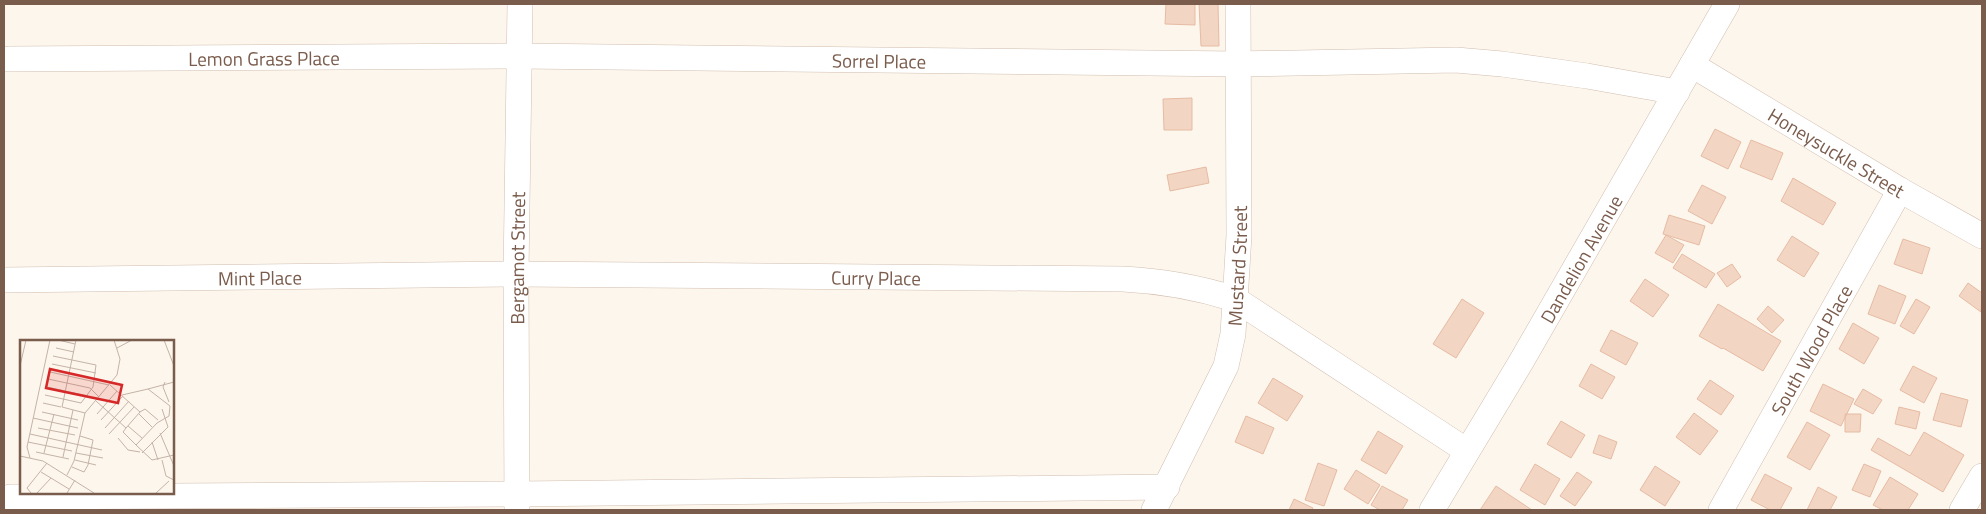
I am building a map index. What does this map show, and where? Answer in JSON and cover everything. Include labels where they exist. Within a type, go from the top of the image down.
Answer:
[{"type":"street","name":"Bergamot Street","points":[[517,502],[516,274],[520,4]]},
{"type":"street","name":"Mustard Street","points":[[1154,510],[1226,366],[1233,334],[1239,234],[1238,4]]},
{"type":"street","name":"Dandelion Avenue","points":[[1432,510],[1521,362],[1728,4]]},
{"type":"street","name":"Lemon Grass Place","points":[[8,60],[520,56]]},
{"type":"street","name":"Sorrel Place","points":[[520,56],[1238,64],[1456,60],[1502,64],[1586,76],[1677,92]]},
{"type":"street","name":"Honeysuckle Street","points":[[1692,65],[1900,190],[1982,236]]},
{"type":"street","name":"South Wood Place","points":[[1721,510],[1900,190]]},
{"type":"street","name":"Mint Place","points":[[4,280],[516,274]]},
{"type":"street","name":"Curry Place","points":[[516,274],[1123,279],[1160,281],[1199,288],[1235,300],[1467,452]]},
{"type":"street","points":[[1962,510],[1982,476]]},
{"type":"street","points":[[10,497],[517,502],[1167,487]]},
{"type":"building","points":[[1166,4],[1195,4],[1195,25],[1165,24]]},
{"type":"building","points":[[1199,4],[1218,4],[1219,46],[1201,46]]},
{"type":"building","points":[[1192,98],[1192,130],[1164,130],[1163,99]]},
{"type":"building","points":[[1715,129],[1741,142],[1728,169],[1701,156]]},
{"type":"building","points":[[1751,140],[1783,153],[1772,180],[1740,167]]},
{"type":"building","points":[[1206,167],[1209,183],[1170,191],[1167,175]]},
{"type":"building","points":[[1793,178],[1836,203],[1823,225],[1781,201]]},
{"type":"building","points":[[1702,185],[1726,197],[1712,224],[1688,211]]},
{"type":"building","points":[[1669,215],[1705,226],[1699,245],[1663,234]]},
{"type":"building","points":[[1666,235],[1684,245],[1673,263],[1655,253]]},
{"type":"building","points":[[1792,236],[1819,253],[1804,277],[1777,260]]},
{"type":"building","points":[[1903,239],[1930,248],[1922,274],[1894,264]]},
{"type":"building","points":[[1682,254],[1715,274],[1706,288],[1673,268]]},
{"type":"building","points":[[1732,264],[1741,277],[1727,287],[1717,273]]},
{"type":"building","points":[[1645,279],[1669,295],[1653,317],[1630,301]]},
{"type":"building","points":[[1968,283],[1982,293],[1981,312],[1959,296]]},
{"type":"building","points":[[1879,285],[1906,296],[1895,324],[1868,314]]},
{"type":"building","points":[[1462,299],[1484,313],[1456,358],[1433,344]]},
{"type":"building","points":[[1916,299],[1930,307],[1914,334],[1900,326]]},
{"type":"building","points":[[1718,304],[1781,341],[1763,371],[1699,336]]},
{"type":"building","points":[[1768,306],[1784,320],[1772,333],[1757,319]]},
{"type":"building","points":[[1853,323],[1879,338],[1864,364],[1839,349]]},
{"type":"building","points":[[1611,330],[1638,343],[1626,365],[1600,351]]},
{"type":"building","points":[[1591,364],[1615,377],[1602,399],[1579,386]]},
{"type":"building","points":[[1913,366],[1937,378],[1924,403],[1900,390]]},
{"type":"building","points":[[1273,378],[1303,396],[1287,421],[1258,403]]},
{"type":"building","points":[[1710,380],[1734,396],[1721,415],[1697,399]]},
{"type":"building","points":[[1823,384],[1854,399],[1841,426],[1810,411]]},
{"type":"building","points":[[1863,389],[1882,400],[1873,414],[1854,404]]},
{"type":"building","points":[[1941,393],[1968,400],[1961,427],[1933,420]]},
{"type":"building","points":[[1899,407],[1920,412],[1916,429],[1895,424]]},
{"type":"building","points":[[1694,413],[1718,431],[1700,455],[1676,437]]},
{"type":"building","points":[[1845,414],[1861,414],[1860,432],[1845,432]]},
{"type":"building","points":[[1246,416],[1274,428],[1263,454],[1235,442]]},
{"type":"building","points":[[1561,421],[1585,435],[1571,458],[1547,444]]},
{"type":"building","points":[[1807,422],[1830,435],[1810,470],[1787,457]]},
{"type":"building","points":[[1378,431],[1403,446],[1386,474],[1361,460]]},
{"type":"building","points":[[1924,432],[1964,455],[1943,492],[1871,450],[1878,438],[1910,456]]},
{"type":"building","points":[[1599,435],[1617,442],[1611,459],[1593,453]]},
{"type":"building","points":[[1318,463],[1337,470],[1324,506],[1305,500]]},
{"type":"building","points":[[1535,464],[1560,479],[1545,505],[1520,490]]},
{"type":"building","points":[[1864,464],[1881,471],[1870,497],[1852,490]]},
{"type":"building","points":[[1655,466],[1680,482],[1665,506],[1640,490]]},
{"type":"building","points":[[1356,470],[1380,485],[1368,504],[1344,489]]},
{"type":"building","points":[[1577,472],[1592,482],[1575,506],[1560,496]]},
{"type":"building","points":[[1765,474],[1792,488],[1780,510],[1770,510],[1751,500]]},
{"type":"building","points":[[1890,477],[1918,494],[1908,510],[1883,510],[1873,505]]},
{"type":"building","points":[[1382,486],[1408,500],[1402,510],[1380,510],[1371,505]]},
{"type":"building","points":[[1496,486],[1532,510],[1480,510]]},
{"type":"building","points":[[1818,487],[1837,497],[1830,510],[1807,510]]},
{"type":"building","points":[[1294,499],[1313,508],[1312,510],[1289,510]]}]
